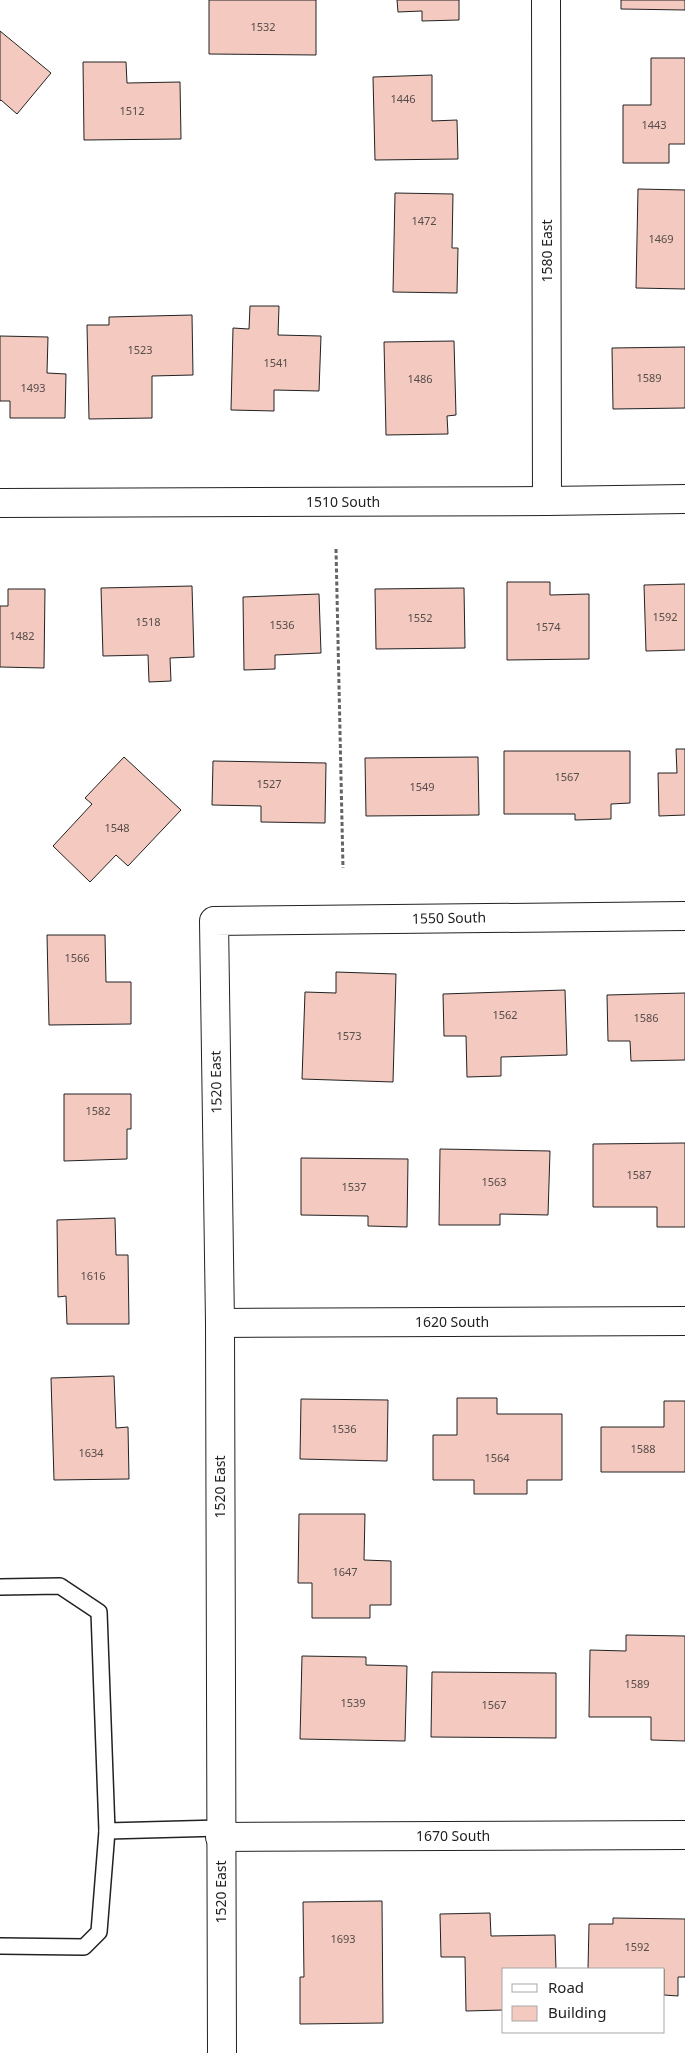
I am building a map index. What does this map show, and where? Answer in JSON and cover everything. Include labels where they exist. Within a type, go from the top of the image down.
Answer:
[{"type":"street","name":"1580 East","points":[[546,0],[547,501]]},
{"type":"street","name":"1510 South","points":[[0,503],[685,499]]},
{"type":"street","name":"1550 South","points":[[214,922],[685,916]]},
{"type":"street","name":"1520 East","points":[[214,922],[220,1323],[222,2053]]},
{"type":"street","name":"1620 South","points":[[220,1323],[685,1322]]},
{"type":"street","name":"1670 South","points":[[220,1832],[685,1835]]},
{"type":"lane","points":[[0,1587],[60,1586],[99,1612],[107,1831],[99,1932],[84,1946],[0,1946]]},
{"type":"lane","points":[[107,1831],[220,1832]]},
{"type":"path","points":[[336,550],[343,868]]},
{"type":"building","points":[[209,0],[316,0],[316,55],[209,54]]},
{"type":"building","points":[[397,0],[459,0],[459,20],[422,21],[422,11],[398,12]]},
{"type":"building","points":[[621,0],[685,0],[685,10],[621,9]]},
{"type":"building","points":[[0,31],[51,73],[17,114],[0,101]]},
{"type":"building","points":[[651,58],[685,58],[685,144],[669,144],[669,163],[623,163],[623,105],[651,105]]},
{"type":"building","points":[[83,62],[126,62],[127,83],[180,82],[181,139],[84,140]]},
{"type":"building","points":[[432,75],[432,121],[457,120],[458,159],[375,160],[373,77]]},
{"type":"building","points":[[638,189],[685,190],[685,289],[636,288]]},
{"type":"building","points":[[395,193],[453,194],[452,248],[458,248],[457,293],[393,292]]},
{"type":"building","points":[[250,306],[279,306],[278,335],[321,336],[319,391],[274,390],[274,411],[231,410],[233,328],[249,329]]},
{"type":"building","points":[[192,315],[193,375],[152,376],[152,418],[89,419],[87,325],[109,325],[109,317]]},
{"type":"building","points":[[0,336],[48,337],[47,373],[66,374],[65,418],[10,418],[10,401],[0,401]]},
{"type":"building","points":[[454,341],[456,415],[447,416],[448,434],[386,435],[384,342]]},
{"type":"building","points":[[685,347],[685,408],[613,409],[612,348]]},
{"type":"building","points":[[507,582],[550,582],[550,595],[589,594],[589,659],[507,660]]},
{"type":"building","points":[[685,584],[685,650],[646,651],[644,585]]},
{"type":"building","points":[[192,586],[194,657],[170,658],[171,681],[149,682],[148,655],[103,656],[101,588]]},
{"type":"building","points":[[464,588],[465,648],[376,649],[375,589]]},
{"type":"building","points":[[8,589],[45,589],[44,668],[0,667],[0,606],[8,606]]},
{"type":"building","points":[[319,594],[321,653],[275,655],[275,669],[244,670],[243,597]]},
{"type":"building","points":[[676,749],[685,749],[685,815],[659,816],[658,773],[677,773]]},
{"type":"building","points":[[504,751],[630,751],[630,803],[611,804],[611,819],[575,820],[575,814],[504,814]]},
{"type":"building","points":[[124,757],[181,810],[128,866],[116,855],[90,882],[53,846],[92,804],[85,798]]},
{"type":"building","points":[[478,757],[479,815],[366,816],[365,758]]},
{"type":"building","points":[[213,761],[326,763],[325,823],[261,822],[261,806],[212,805]]},
{"type":"building","points":[[47,935],[105,935],[106,982],[131,982],[131,1024],[49,1025]]},
{"type":"building","points":[[336,972],[396,974],[393,1082],[302,1079],[305,992],[336,993]]},
{"type":"building","points":[[565,990],[567,1055],[501,1057],[501,1076],[467,1077],[466,1036],[444,1036],[443,994]]},
{"type":"building","points":[[685,993],[685,1060],[631,1061],[630,1041],[608,1041],[607,995]]},
{"type":"building","points":[[64,1094],[131,1094],[131,1129],[127,1129],[127,1159],[64,1161]]},
{"type":"building","points":[[685,1143],[685,1227],[657,1227],[657,1207],[593,1207],[593,1144]]},
{"type":"building","points":[[440,1149],[550,1151],[548,1215],[500,1214],[500,1225],[439,1225]]},
{"type":"building","points":[[301,1158],[408,1159],[407,1227],[368,1226],[368,1216],[301,1215]]},
{"type":"building","points":[[115,1218],[116,1255],[128,1255],[129,1324],[67,1324],[66,1296],[58,1297],[57,1220]]},
{"type":"building","points":[[114,1376],[116,1428],[128,1427],[129,1479],[54,1480],[51,1378]]},
{"type":"building","points":[[457,1398],[497,1398],[497,1414],[562,1414],[562,1480],[527,1480],[527,1494],[474,1494],[474,1480],[433,1480],[433,1435],[457,1435]]},
{"type":"building","points":[[301,1399],[388,1400],[387,1461],[300,1459]]},
{"type":"building","points":[[664,1401],[685,1401],[685,1472],[601,1472],[601,1427],[664,1427]]},
{"type":"building","points":[[299,1514],[365,1514],[364,1560],[391,1561],[391,1605],[370,1605],[370,1618],[312,1618],[312,1583],[298,1583]]},
{"type":"building","points":[[626,1635],[685,1636],[685,1741],[651,1740],[651,1717],[589,1717],[590,1650],[626,1651]]},
{"type":"building","points":[[302,1656],[366,1657],[366,1665],[407,1666],[405,1741],[300,1739]]},
{"type":"building","points":[[432,1672],[556,1673],[556,1738],[431,1737]]},
{"type":"building","points":[[382,1901],[383,2023],[300,2024],[300,1977],[304,1977],[303,1902]]},
{"type":"building","points":[[490,1913],[491,1936],[555,1935],[556,1968],[502,1968],[502,2010],[466,2011],[465,1957],[441,1957],[440,1914]]},
{"type":"building","points":[[613,1918],[685,1919],[685,1977],[678,1977],[678,1996],[665,1995],[665,1968],[588,1968],[589,1924],[613,1924]]}]
